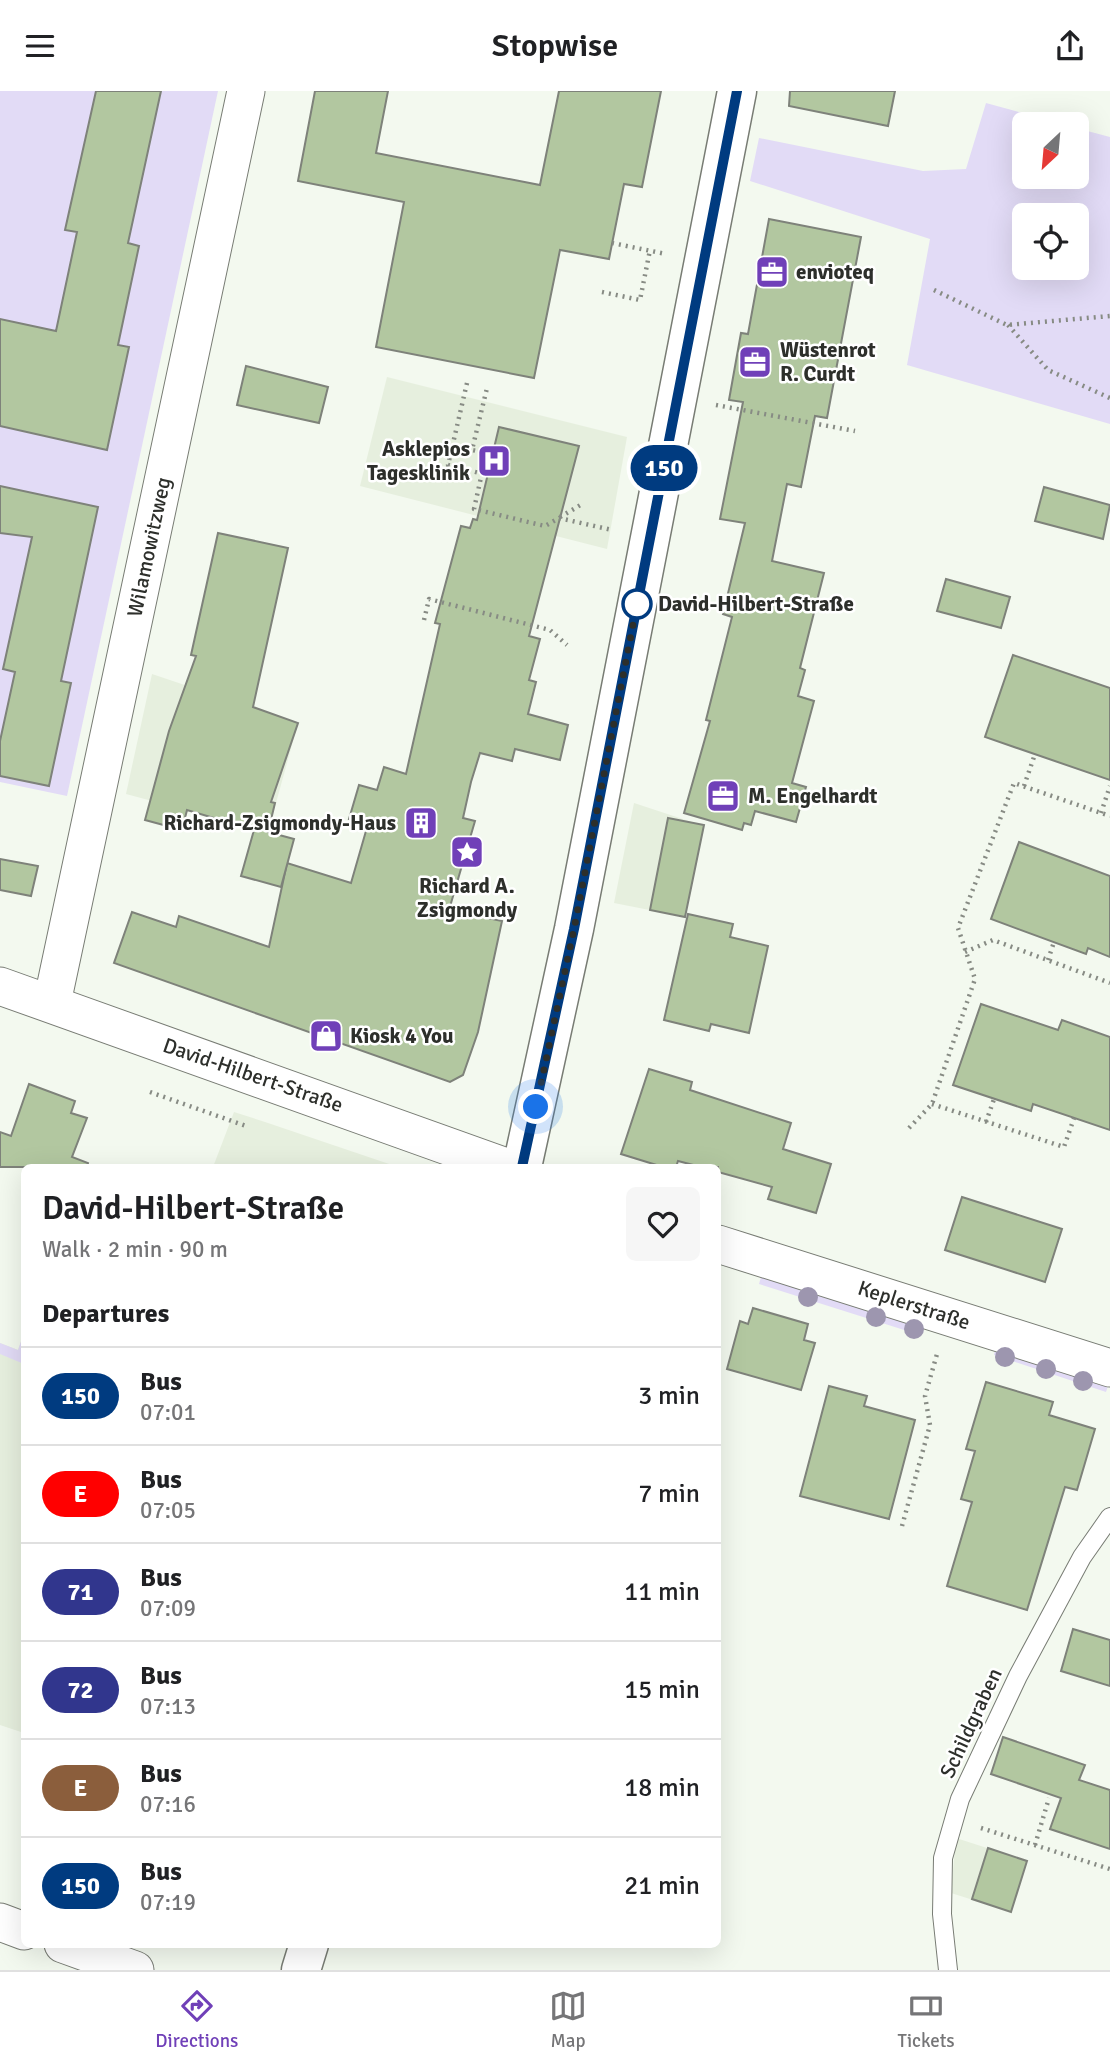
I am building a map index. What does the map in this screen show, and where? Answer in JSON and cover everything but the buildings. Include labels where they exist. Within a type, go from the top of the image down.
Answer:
[{"type":"street","name":"Wilamowitzweg","points":[[51,1003],[246,91]]},
{"type":"street","points":[[523,1164],[574,929],[737,91]]},
{"type":"street","name":"David-Hilbert-Straße","points":[[0,986],[498,1164]]},
{"type":"street","name":"Keplerstraße","points":[[721,1245],[1110,1368]]},
{"type":"street","points":[[0,1922],[21,1930]]},
{"type":"street","points":[[74,1948],[135,1970]]},
{"type":"street","points":[[300,1970],[308,1948]]},
{"type":"lane","name":"Schildgraben","points":[[948,1970],[941,1885],[943,1858],[953,1819],[1018,1676],[1082,1557],[1110,1517]]},
{"type":"path","points":[[612,243],[641,249]]},
{"type":"path","points":[[603,292],[640,299],[650,250]]},
{"type":"path","points":[[934,290],[1007,325],[1048,370],[1110,398]]},
{"type":"path","points":[[1007,325],[1110,316]]},
{"type":"path","points":[[467,383],[448,465],[485,474],[474,509],[545,526],[584,503]]},
{"type":"path","points":[[482,452],[472,450],[487,388]]},
{"type":"path","points":[[677,398],[855,431]]},
{"type":"path","points":[[559,518],[650,539]]},
{"type":"path","points":[[424,620],[429,600],[550,630],[567,645]]},
{"type":"path","points":[[1024,786],[1035,754]]},
{"type":"path","points":[[909,1128],[932,1104],[975,979],[958,928],[1014,783],[1110,816]]},
{"type":"path","points":[[1101,813],[1110,786]]},
{"type":"path","points":[[965,952],[993,940],[1110,983]]},
{"type":"path","points":[[1048,960],[1054,942]]},
{"type":"path","points":[[150,1092],[246,1126]]},
{"type":"path","points":[[986,1122],[994,1099]]},
{"type":"path","points":[[932,1104],[1064,1147],[1074,1118]]},
{"type":"path","points":[[902,1526],[930,1425],[925,1396],[948,1316]]},
{"type":"path","points":[[1035,1845],[1049,1798]]},
{"type":"path","points":[[953,1819],[1110,1869]]},
{"type":"shaded area","points":[[0,91],[218,91],[67,796],[0,782]]},
{"type":"shaded area","points":[[986,103],[1019,112],[1012,112],[1012,189],[1089,189],[1089,131],[1110,137],[1110,424],[907,365],[930,239],[750,181],[759,138],[923,171],[966,169]]},
{"type":"shaded area","name":"Asklepios Tagesklinik","points":[[387,377],[627,437],[607,549],[360,486]]},
{"type":"shaded area","points":[[152,674],[298,723],[268,832],[126,794]]},
{"type":"shaded area","points":[[634,803],[704,826],[685,917],[614,903]]},
{"type":"shaded area","points":[[234,1112],[389,1164],[214,1164]]},
{"type":"shaded area","points":[[761,1277],[922,1328],[920,1335],[759,1284]]},
{"type":"shaded area","points":[[21,1342],[21,1732],[0,1725],[0,1343],[18,1350]]},
{"type":"shaded area","points":[[21,1342],[21,1363],[0,1354],[0,1343],[18,1350]]},
{"type":"shaded area","points":[[995,1350],[1108,1386],[1106,1392],[994,1355]]},
{"type":"shaded area","points":[[956,1838],[1027,1861],[1011,1912],[951,1893]]},
{"type":"bus line","name":"150","points":[[523,1164],[574,929],[737,91]]},
{"type":"place","name":"envioteq","points":[[772,272]]},
{"type":"place","name":"Wüstenrot R. Curdt","points":[[755,362]]},
{"type":"place","name":"Asklepios Tagesklinik","points":[[494,461]]},
{"type":"place","name":"David-Hilbert-Straße","points":[[637,604]]},
{"type":"place","name":"M. Engelhardt","points":[[723,796]]},
{"type":"place","name":"Richard-Zsigmondy-Haus","points":[[421,823]]},
{"type":"place","name":"Richard A. Zsigmondy","points":[[467,852]]},
{"type":"place","name":"Kiosk 4 You","points":[[326,1036]]},
{"type":"route","points":[[536,1107],[574,929],[637,604]]}]
